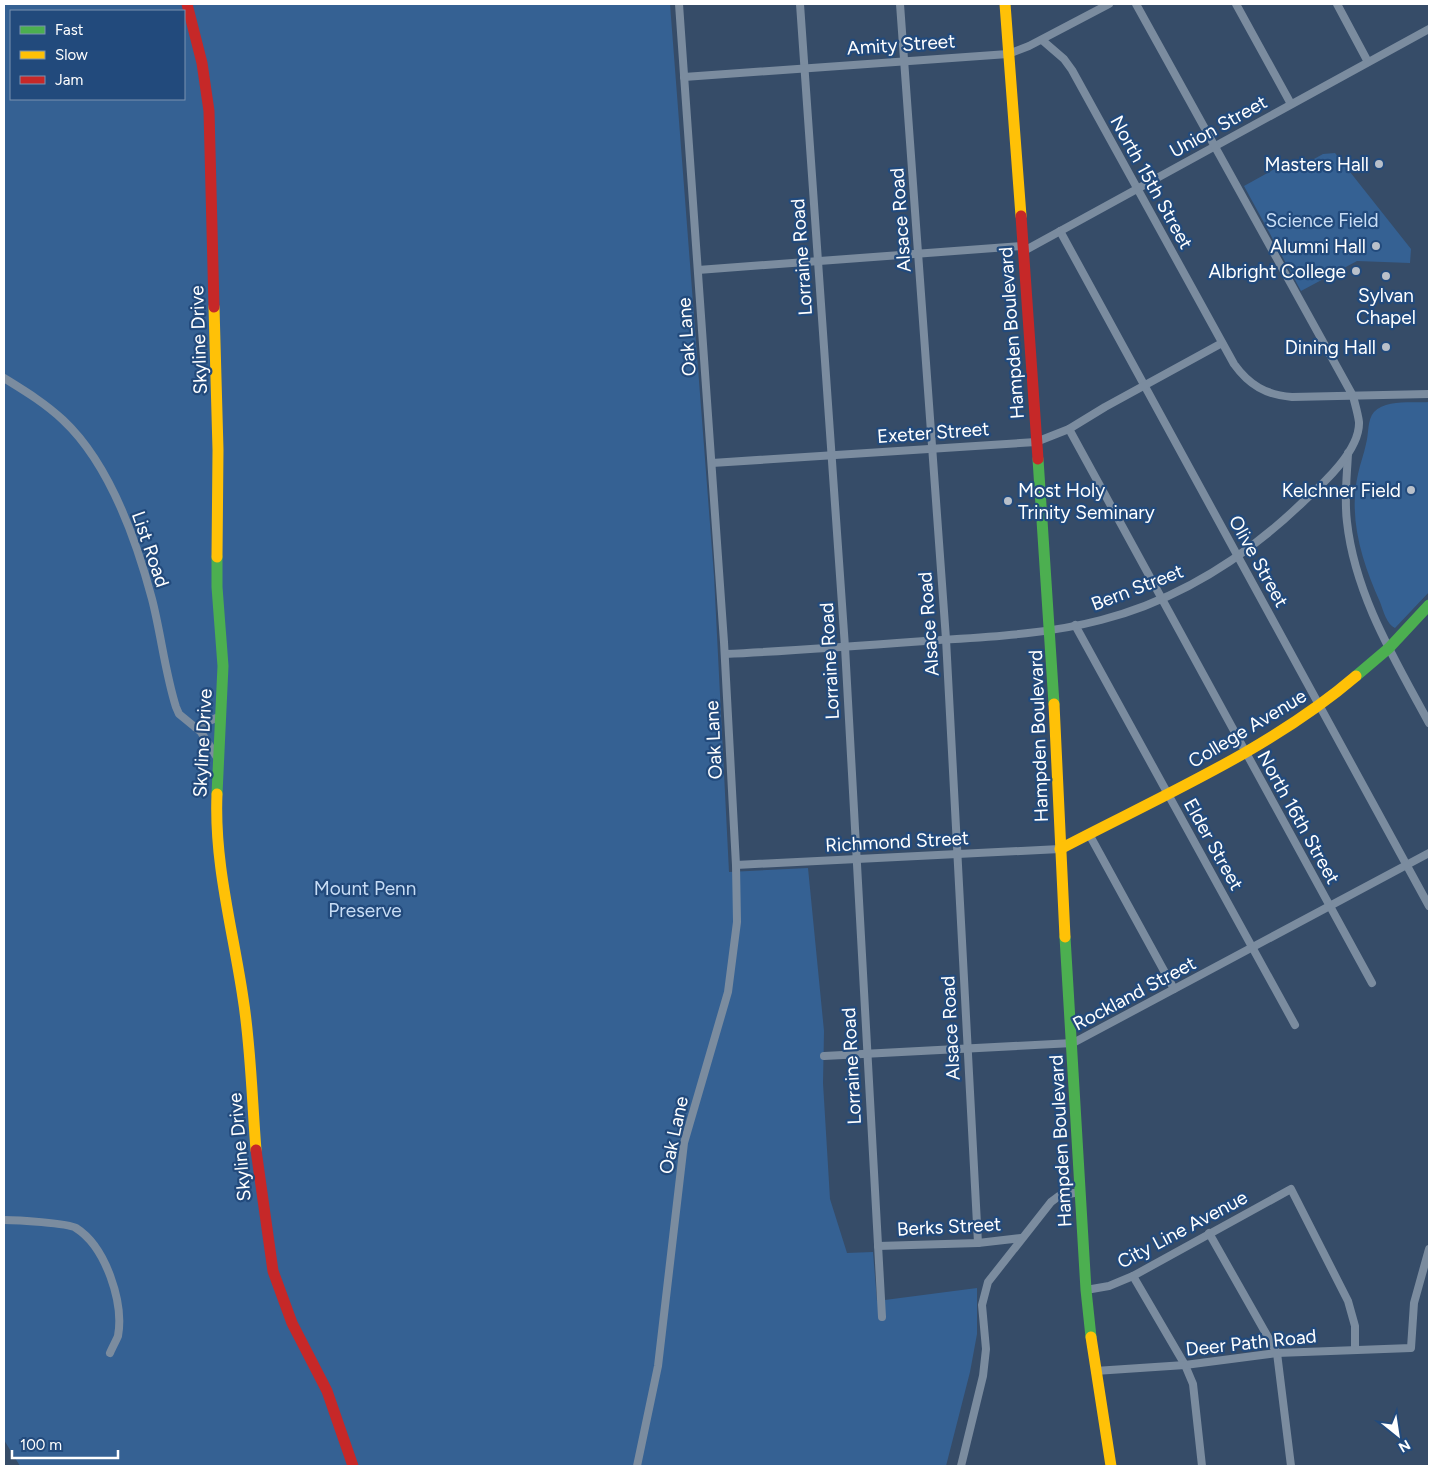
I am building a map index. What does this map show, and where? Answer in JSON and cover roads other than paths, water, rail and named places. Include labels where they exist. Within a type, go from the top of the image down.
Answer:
[{"type":"street","name":"Skyline Drive","points":[[187,4],[202,62],[209,111],[218,450],[217,587],[223,666],[216,818],[219,864],[247,1024],[254,1139],[269,1252],[281,1296],[327,1391],[353,1466]]},
{"type":"street","name":"Oak Lane","points":[[637,1466],[658,1366],[684,1143],[732,973],[737,922],[736,865],[712,463],[679,4]]},
{"type":"street","name":"Lorraine Road","points":[[800,4],[845,647],[855,860],[882,1317]]},
{"type":"street","name":"Alsace Road","points":[[900,4],[946,640],[978,1243]]},
{"type":"street","name":"Hampden Boulevard","points":[[1005,4],[1051,630],[1060,849],[1073,1043],[1079,1192],[1086,1290],[1095,1371],[1111,1466]]},
{"type":"street","name":"Amity Street","points":[[684,77],[1008,54],[1042,40],[1109,4]]},
{"type":"street","name":"Bern Street","points":[[724,654],[946,640],[1051,630],[1107,619],[1161,599],[1238,557],[1293,512],[1348,453],[1356,440],[1359,422],[1353,396],[1136,4]]},
{"type":"street","points":[[1236,4],[1291,104]]},
{"type":"street","points":[[1337,4],[1368,62]]},
{"type":"street","name":"Union Street","points":[[698,270],[918,254],[1022,249],[1060,231],[1429,29]]},
{"type":"street","name":"North 15th Street","points":[[1042,40],[1064,59],[1072,70],[1222,343],[1242,375],[1255,386],[1276,396],[1353,396]]},
{"type":"street","name":"Olive Street","points":[[1060,231],[1429,906]]},
{"type":"street","name":"Exeter Street","points":[[712,463],[1036,442],[1068,429],[1222,343]]},
{"type":"street","name":"List Road","points":[[4,378],[37,399],[64,421],[81,440],[104,474],[146,579],[176,707],[180,714],[201,732],[219,760]]},
{"type":"street","points":[[1353,396],[1429,394]]},
{"type":"street","name":"North 16th Street","points":[[1068,429],[1372,983]]},
{"type":"street","points":[[1348,453],[1345,498],[1352,553],[1363,591],[1389,648],[1429,723]]},
{"type":"street","name":"College Avenue","points":[[1060,849],[1268,740],[1320,706],[1389,648],[1429,605]]},
{"type":"street","name":"Elder Street","points":[[1075,625],[1295,1025]]},
{"type":"street","points":[[195,727],[221,716]]},
{"type":"street","points":[[1089,834],[1174,989]]},
{"type":"street","name":"Richmond Street","points":[[736,865],[1060,849]]},
{"type":"street","name":"Rockland Street","points":[[824,1056],[1073,1043],[1429,853]]},
{"type":"street","name":"City Line Avenue","points":[[1086,1290],[1110,1286],[1133,1276],[1291,1189],[1348,1301],[1354,1326],[1355,1349]]},
{"type":"street","points":[[961,1466],[983,1376],[986,1349],[983,1298],[988,1282],[1051,1202],[1059,1196],[1079,1192]]},
{"type":"street","points":[[4,1220],[76,1228],[94,1246],[110,1273],[118,1299],[118,1336],[110,1353]]},
{"type":"street","points":[[1209,1233],[1277,1353],[1291,1466]]},
{"type":"street","name":"Berks Street","points":[[878,1246],[978,1243],[1021,1238]]},
{"type":"street","name":"Deer Path Road","points":[[1095,1371],[1185,1366],[1277,1353],[1411,1348],[1414,1303],[1429,1248]]},
{"type":"street","points":[[1133,1276],[1185,1366],[1193,1384],[1202,1466]]},
{"type":"place","name":"Masters Hall","points":[[1379,164]]},
{"type":"place","name":"Alumni Hall","points":[[1376,246]]},
{"type":"place","name":"Albright College","points":[[1356,271]]},
{"type":"place","name":"Sylvan Chapel","points":[[1386,276]]},
{"type":"place","name":"Dining Hall","points":[[1386,347]]},
{"type":"place","name":"Kelchner Field","points":[[1411,490]]},
{"type":"place","name":"Most Holy Trinity Seminary","points":[[1008,501]]},
{"type":"park label","name":"Science Field","points":[[1322,220]]},
{"type":"park label","name":"Mount Penn Preserve","points":[[365,899]]}]
